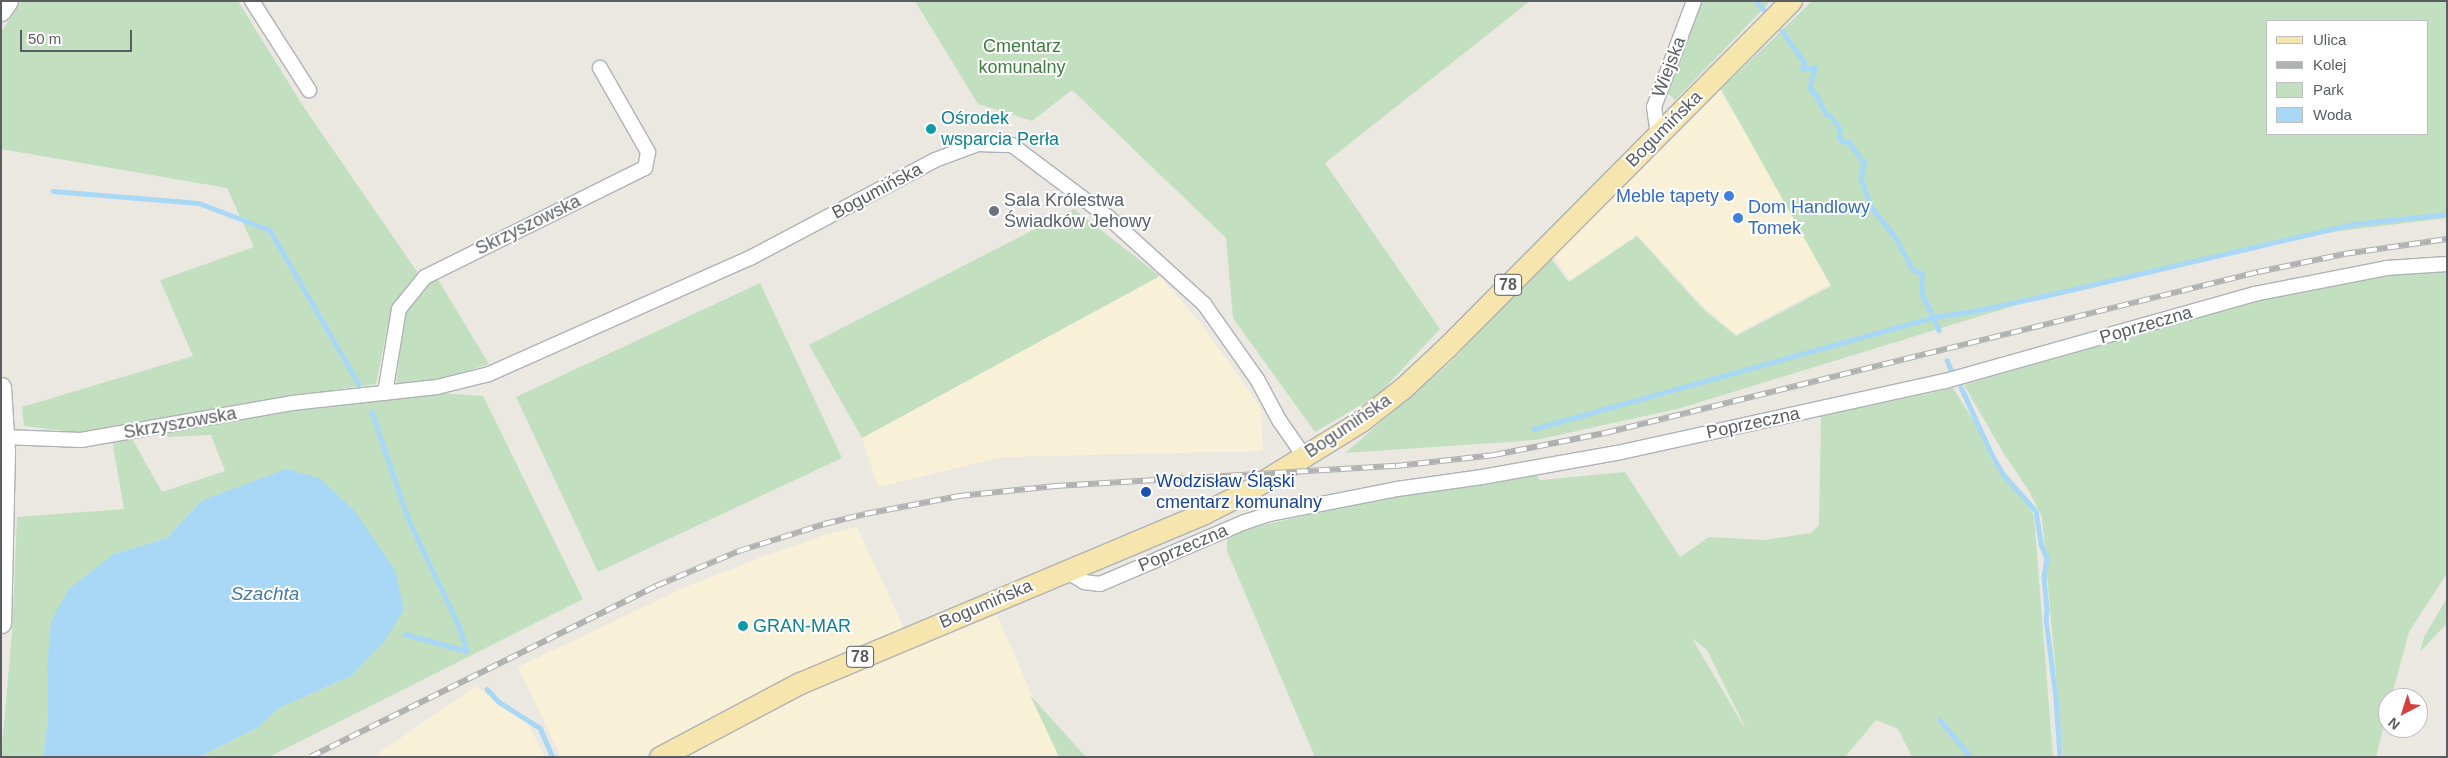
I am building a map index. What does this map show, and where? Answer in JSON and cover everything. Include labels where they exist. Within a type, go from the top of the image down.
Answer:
[{"type":"main road","name":"Bogumińska","points":[[660,757],[800,683],[1204,513],[1246,492],[1361,421],[1403,388],[1791,1]]},
{"type":"street","points":[[1,10],[8,1]]},
{"type":"street","points":[[252,1],[309,90]]},
{"type":"street","name":"Wiejska","points":[[1658,135],[1654,107],[1694,1]]},
{"type":"street","name":"Skrzyszowska","points":[[385,393],[399,309],[425,277],[645,168],[648,152],[600,68]]},
{"type":"street","name":"Bogumińska","points":[[750,258],[935,160],[978,144],[1012,145],[1108,217],[1204,304],[1257,379],[1280,420],[1304,456]]},
{"type":"street","name":"Skrzyszowska","points":[[4,437],[81,440],[292,403],[438,387],[489,374],[750,258]]},
{"type":"street","name":"Poprzeczna","points":[[1066,571],[1084,582],[1100,584],[1245,522],[1270,514],[1397,489],[1482,477],[1617,453],[1945,382],[2254,294],[2386,268],[2447,264]]},
{"type":"street","points":[[1,388],[5,512],[1,623]]},
{"type":"shaded area","points":[[1719,89],[1775,182],[1830,284],[1736,334],[1705,308],[1637,235],[1570,280],[1551,253]]},
{"type":"shaded area","points":[[1160,276],[1202,325],[1261,408],[1263,451],[1003,457],[878,487],[862,438]]},
{"type":"shaded area","points":[[857,527],[913,647],[997,615],[1059,757],[561,757],[518,667],[690,585],[824,535]]},
{"type":"shaded area","points":[[476,686],[528,724],[545,757],[373,757]]},
{"type":"green space","points":[[22,1],[238,1],[303,106],[418,273],[392,306],[376,384],[289,396],[81,433],[24,426],[22,407],[193,356],[160,280],[254,247],[227,188],[1,149],[1,32]]},
{"type":"green space","name":"Cmentarz komunalny","points":[[915,1],[1530,1],[1325,163],[1440,329],[1378,395],[1315,432],[1233,318],[1226,238],[1072,90],[1032,121],[978,104]]},
{"type":"green space","points":[[1699,1],[1771,1],[1675,100],[1668,93],[1674,67]]},
{"type":"green space","points":[[1812,1],[2447,1],[2447,218],[2299,236],[2023,303],[1681,408],[1536,440],[1345,453],[1452,361],[1549,256],[1569,282],[1637,236],[1703,309],[1736,336],[1831,286],[1721,89]]},
{"type":"green space","points":[[1074,209],[1160,276],[862,438],[809,345]]},
{"type":"green space","points":[[2447,269],[2447,573],[2409,632],[2394,688],[2378,688],[2378,738],[2381,738],[2376,757],[2063,757],[2042,517],[2029,491],[2004,454],[1964,385],[2224,309],[2365,277]]},
{"type":"green space","points":[[436,276],[489,364],[437,381],[396,386],[405,309],[428,281]]},
{"type":"green space","points":[[760,283],[842,458],[598,572],[516,397]]},
{"type":"green space","points":[[1953,388],[1980,431],[1992,462],[2029,506],[2034,516],[2053,757],[1912,757],[1898,729],[1876,720],[1845,757],[1315,757],[1227,551],[1227,533],[1388,497],[1536,474],[1540,480],[1625,472],[1680,557],[1709,537],[1764,540],[1811,533],[1819,525],[1821,416]],"holes":[[[1692,638],[1707,650],[1745,727]]]},
{"type":"green space","points":[[440,393],[483,396],[583,599],[269,757],[199,757],[259,727],[279,708],[351,676],[201,501],[167,538],[114,554],[47,665],[48,719],[43,757],[1,757],[12,633],[17,517],[124,509],[112,440],[130,435],[162,492],[225,471],[211,435],[168,437],[164,429],[293,408]]},
{"type":"green space","points":[[2447,598],[2447,623],[2420,652],[2424,637]]},
{"type":"green space","points":[[1030,695],[1086,757],[1059,757]]},
{"type":"water","name":"Szachta","points":[[286,469],[319,478],[353,509],[395,570],[404,610],[383,643],[351,676],[279,708],[259,727],[199,757],[43,757],[48,719],[47,665],[51,621],[68,590],[114,554],[167,538],[201,501]]},
{"type":"waterway","points":[[1756,1],[1764,10]]},
{"type":"waterway","points":[[1782,31],[1804,61],[1803,69],[1815,67],[1810,88],[1817,96],[1826,114],[1831,116],[1840,129],[1839,137],[1842,141],[1849,142],[1864,163],[1861,178],[1872,208],[1895,236],[1913,270],[1922,273],[1922,293],[1939,330]]},
{"type":"waterway","points":[[53,191],[199,203],[270,230],[359,384]]},
{"type":"waterway","points":[[1533,429],[1933,317],[1974,311],[2044,296],[2354,224],[2447,214]]},
{"type":"waterway","points":[[1947,360],[1952,372]]},
{"type":"waterway","points":[[1961,387],[1993,457],[2004,475],[2036,511],[2041,544],[2047,558],[2044,576],[2046,619],[2056,698],[2060,757]]},
{"type":"waterway","points":[[372,412],[408,518],[459,626],[467,651]]},
{"type":"waterway","points":[[405,634],[467,651]]},
{"type":"waterway","points":[[487,689],[499,702],[540,728],[553,757]]},
{"type":"waterway","points":[[1940,720],[1971,757]]},
{"type":"railway","points":[[310,757],[656,586],[739,551],[824,524],[865,514],[959,496],[1055,486],[1396,466],[1494,455],[1605,433],[2258,272],[2344,254],[2447,239]]},
{"type":"place","name":"Ośrodek wsparcia Perła","points":[[931,129]]},
{"type":"place","name":"Meble tapety","points":[[1729,196]]},
{"type":"place","name":"Sala Królestwa Świadków Jehowy","points":[[994,211]]},
{"type":"place","name":"Dom Handlowy Tomek","points":[[1738,218]]},
{"type":"place","name":"Wodzisław Śląski cmentarz komunalny","points":[[1146,492]]},
{"type":"place","name":"GRAN-MAR","points":[[743,626]]}]
